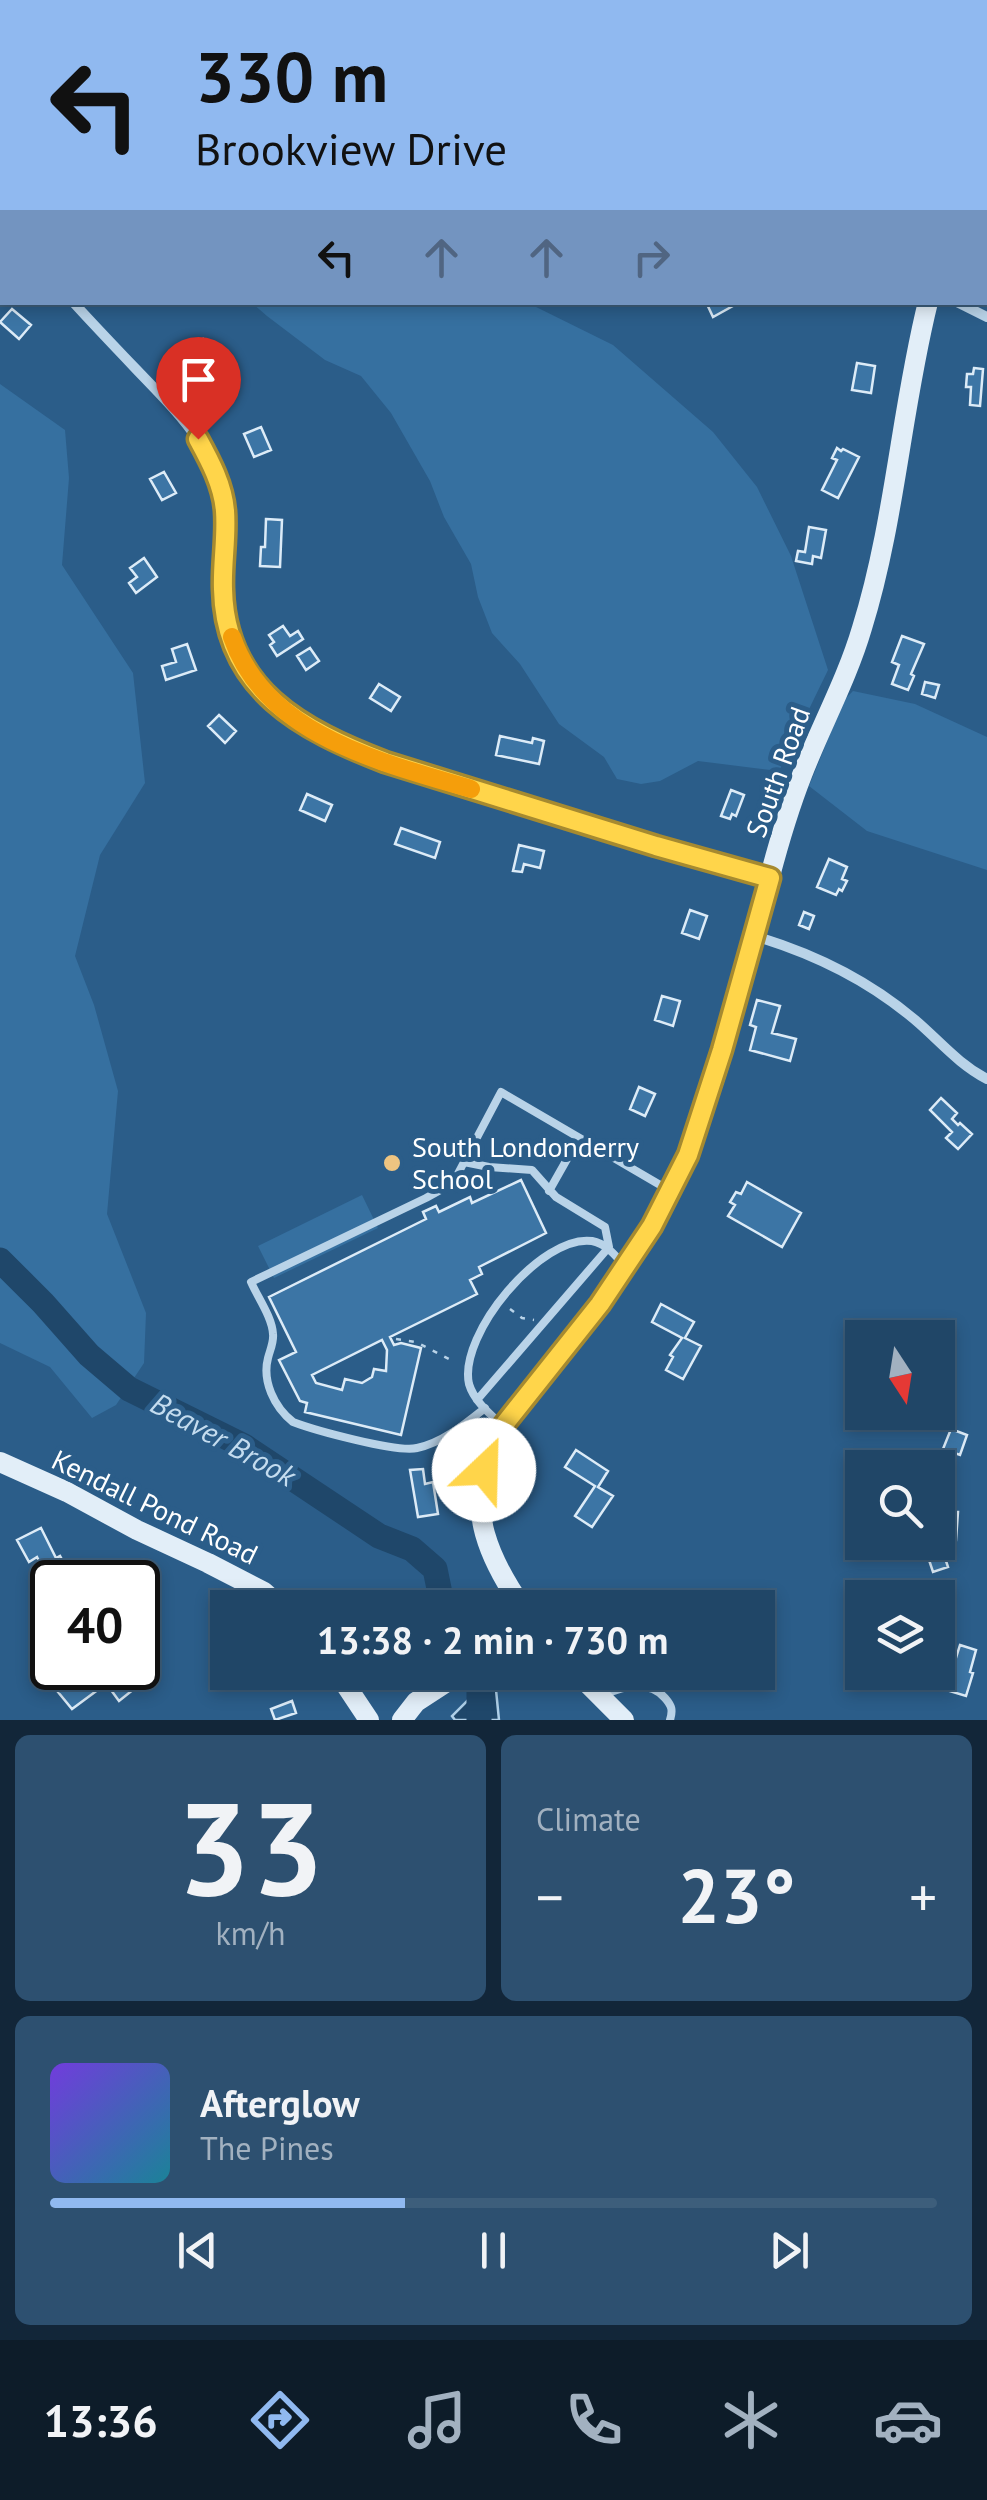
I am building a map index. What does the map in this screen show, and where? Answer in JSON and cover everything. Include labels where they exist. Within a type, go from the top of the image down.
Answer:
[{"type":"street","points":[[75,305],[179,414],[205,453],[225,512],[222,592],[227,623],[237,653],[253,680],[286,714],[341,745],[385,762],[770,878]]},
{"type":"street","name":"South Road","points":[[512,1590],[490,1552],[480,1512],[480,1490],[490,1451],[503,1426],[626,1267],[652,1226],[692,1142],[802,774],[862,630],[890,510],[927,305]]},
{"type":"street","points":[[963,305],[987,316]]},
{"type":"street","points":[[755,936],[822,961],[863,983],[914,1019],[966,1067],[987,1078]]},
{"type":"street","name":"Kendall Pond Road","points":[[0,1462],[260,1590]]},
{"type":"street","points":[[349,1690],[364,1711],[372,1707],[405,1715],[433,1690]]},
{"type":"street","points":[[593,1690],[624,1720]]},
{"type":"lane","points":[[485,1408],[457,1430],[417,1448],[391,1447],[292,1422],[268,1387],[267,1361],[274,1337],[252,1282],[453,1183],[501,1092],[670,1191]]},
{"type":"lane","points":[[549,1191],[580,1138]]},
{"type":"lane","points":[[464,1162],[532,1170],[549,1191],[605,1227],[609,1248]]},
{"type":"lane","points":[[503,1426],[477,1400],[468,1381],[472,1348],[488,1315],[511,1287],[568,1245],[594,1242],[609,1248],[626,1267]]},
{"type":"lane","points":[[477,1400],[609,1248]]},
{"type":"lane","points":[[599,1697],[619,1688],[652,1688],[671,1706],[670,1720]]},
{"type":"path","points":[[505,1305],[522,1318],[545,1321]]},
{"type":"path","points":[[396,1340],[416,1342],[453,1361]]},
{"type":"shaded area","points":[[254,305],[532,305],[613,345],[713,432],[757,487],[791,556],[828,670],[779,771],[698,761],[660,781],[641,784],[617,779],[604,757],[559,724],[520,664],[492,633],[471,564],[391,413],[361,376],[325,360]]},
{"type":"shaded area","points":[[0,384],[65,430],[69,478],[62,565],[133,673],[145,783],[100,855],[75,956],[94,1005],[118,1091],[107,1214],[146,1313],[144,1363],[116,1405],[92,1418],[50,1367],[0,1343]]},
{"type":"shaded area","points":[[853,691],[915,704],[987,737],[987,870],[867,831],[809,786],[844,700]]},
{"type":"shaded area","points":[[362,1195],[378,1228],[274,1278],[258,1246]]},
{"type":"shaded area","points":[[478,1690],[496,1690],[499,1720],[455,1720],[452,1716]]},
{"type":"building","points":[[707,305],[735,305],[713,317]]},
{"type":"building","points":[[12,309],[31,325],[19,339],[0,322]]},
{"type":"building","points":[[203,339],[212,351],[218,347],[224,355],[204,371],[188,350]]},
{"type":"building","points":[[857,363],[875,366],[871,393],[852,390]]},
{"type":"building","points":[[974,368],[983,369],[980,406],[970,405],[971,387],[966,387],[967,374],[973,374]]},
{"type":"building","points":[[261,427],[271,450],[254,457],[244,434]]},
{"type":"building","points":[[837,448],[859,457],[838,498],[822,490],[837,460],[832,458]]},
{"type":"building","points":[[164,472],[176,493],[162,500],[150,479]]},
{"type":"building","points":[[266,519],[282,520],[280,567],[260,566]]},
{"type":"building","points":[[809,527],[826,530],[821,558],[813,556],[812,564],[796,561],[798,551],[805,552]]},
{"type":"building","points":[[144,558],[157,577],[136,593],[129,583],[137,577],[130,568]]},
{"type":"building","points":[[283,626],[290,636],[298,631],[303,639],[277,656],[269,635]]},
{"type":"building","points":[[902,636],[924,644],[908,690],[892,684],[899,665],[892,662]]},
{"type":"building","points":[[187,644],[196,670],[166,680],[162,666],[176,662],[172,649]]},
{"type":"building","points":[[310,648],[319,661],[306,670],[297,656]]},
{"type":"building","points":[[925,682],[939,685],[935,698],[922,694]]},
{"type":"building","points":[[379,684],[400,697],[391,711],[370,698]]},
{"type":"building","points":[[219,715],[236,731],[225,743],[208,726]]},
{"type":"building","points":[[500,736],[532,743],[533,738],[544,741],[539,764],[496,755]]},
{"type":"building","points":[[731,790],[744,795],[736,816],[732,814],[730,819],[721,816]]},
{"type":"building","points":[[307,794],[332,805],[325,821],[300,810]]},
{"type":"building","points":[[401,828],[440,842],[435,858],[395,844]]},
{"type":"building","points":[[519,845],[544,851],[540,868],[524,864],[522,872],[513,871]]},
{"type":"building","points":[[829,859],[847,867],[842,879],[847,881],[836,895],[817,887]]},
{"type":"building","points":[[690,910],[707,916],[699,939],[682,933]]},
{"type":"building","points":[[804,912],[814,916],[809,929],[799,925]]},
{"type":"building","points":[[662,996],[680,1001],[673,1026],[655,1020]]},
{"type":"building","points":[[757,1000],[780,1006],[772,1033],[796,1039],[790,1061],[750,1050],[756,1027],[750,1025]]},
{"type":"building","points":[[639,1087],[655,1094],[645,1116],[630,1109]]},
{"type":"building","points":[[941,1098],[957,1113],[952,1119],[972,1134],[958,1149],[946,1138],[952,1132],[930,1110]]},
{"type":"building","points":[[521,1180],[546,1233],[479,1267],[482,1274],[470,1280],[477,1294],[390,1337],[394,1345],[421,1348],[401,1435],[305,1412],[307,1403],[300,1401],[279,1360],[296,1352],[269,1297],[426,1219],[423,1212],[436,1206],[439,1212],[470,1197],[472,1203]],"holes":[[[382,1340],[387,1350],[386,1371],[374,1369],[372,1377],[362,1383],[345,1379],[342,1390],[316,1383],[312,1375]]]},
{"type":"building","points":[[747,1182],[801,1213],[782,1247],[728,1216],[735,1205],[730,1202],[736,1192],[741,1194]]},
{"type":"building","points":[[661,1304],[694,1322],[685,1338],[701,1346],[683,1379],[666,1370],[673,1357],[670,1355],[682,1338],[652,1322]]},
{"type":"building","points":[[951,1430],[967,1435],[960,1455],[955,1450],[943,1449]]},
{"type":"building","points":[[576,1450],[608,1471],[598,1487],[613,1496],[592,1527],[575,1516],[595,1486],[565,1467]]},
{"type":"building","points":[[423,1469],[425,1484],[433,1482],[438,1514],[418,1517],[410,1470]]},
{"type":"building","points":[[41,1528],[56,1558],[60,1556],[62,1560],[37,1557],[29,1562],[17,1540]]},
{"type":"building","points":[[929,1560],[946,1560],[948,1567],[933,1572]]},
{"type":"building","points":[[960,1645],[976,1650],[966,1696],[946,1690],[955,1690],[955,1661]]},
{"type":"building","points":[[61,1690],[98,1690],[72,1709],[58,1692]]},
{"type":"building","points":[[111,1690],[133,1690],[119,1701]]},
{"type":"building","points":[[292,1701],[296,1713],[275,1720],[271,1709]]},
{"type":"waterway","name":"Beaver Brook","points":[[0,1260],[89,1355],[129,1389],[244,1446],[379,1536],[412,1549],[435,1569],[439,1590]]},
{"type":"waterway","name":"Beaver Brook","points":[[479,1690],[479,1720]]},
{"type":"slow traffic","points":[[232,637],[253,680],[299,723],[385,762],[471,789]]},
{"type":"place","name":"South Londonderry School","points":[[392,1163]]},
{"type":"route","points":[[198,439],[212,467],[225,512],[222,592],[227,623],[237,653],[253,680],[286,714],[341,745],[385,762],[770,878],[688,1155],[652,1226],[600,1304],[503,1426],[484,1470]]}]
